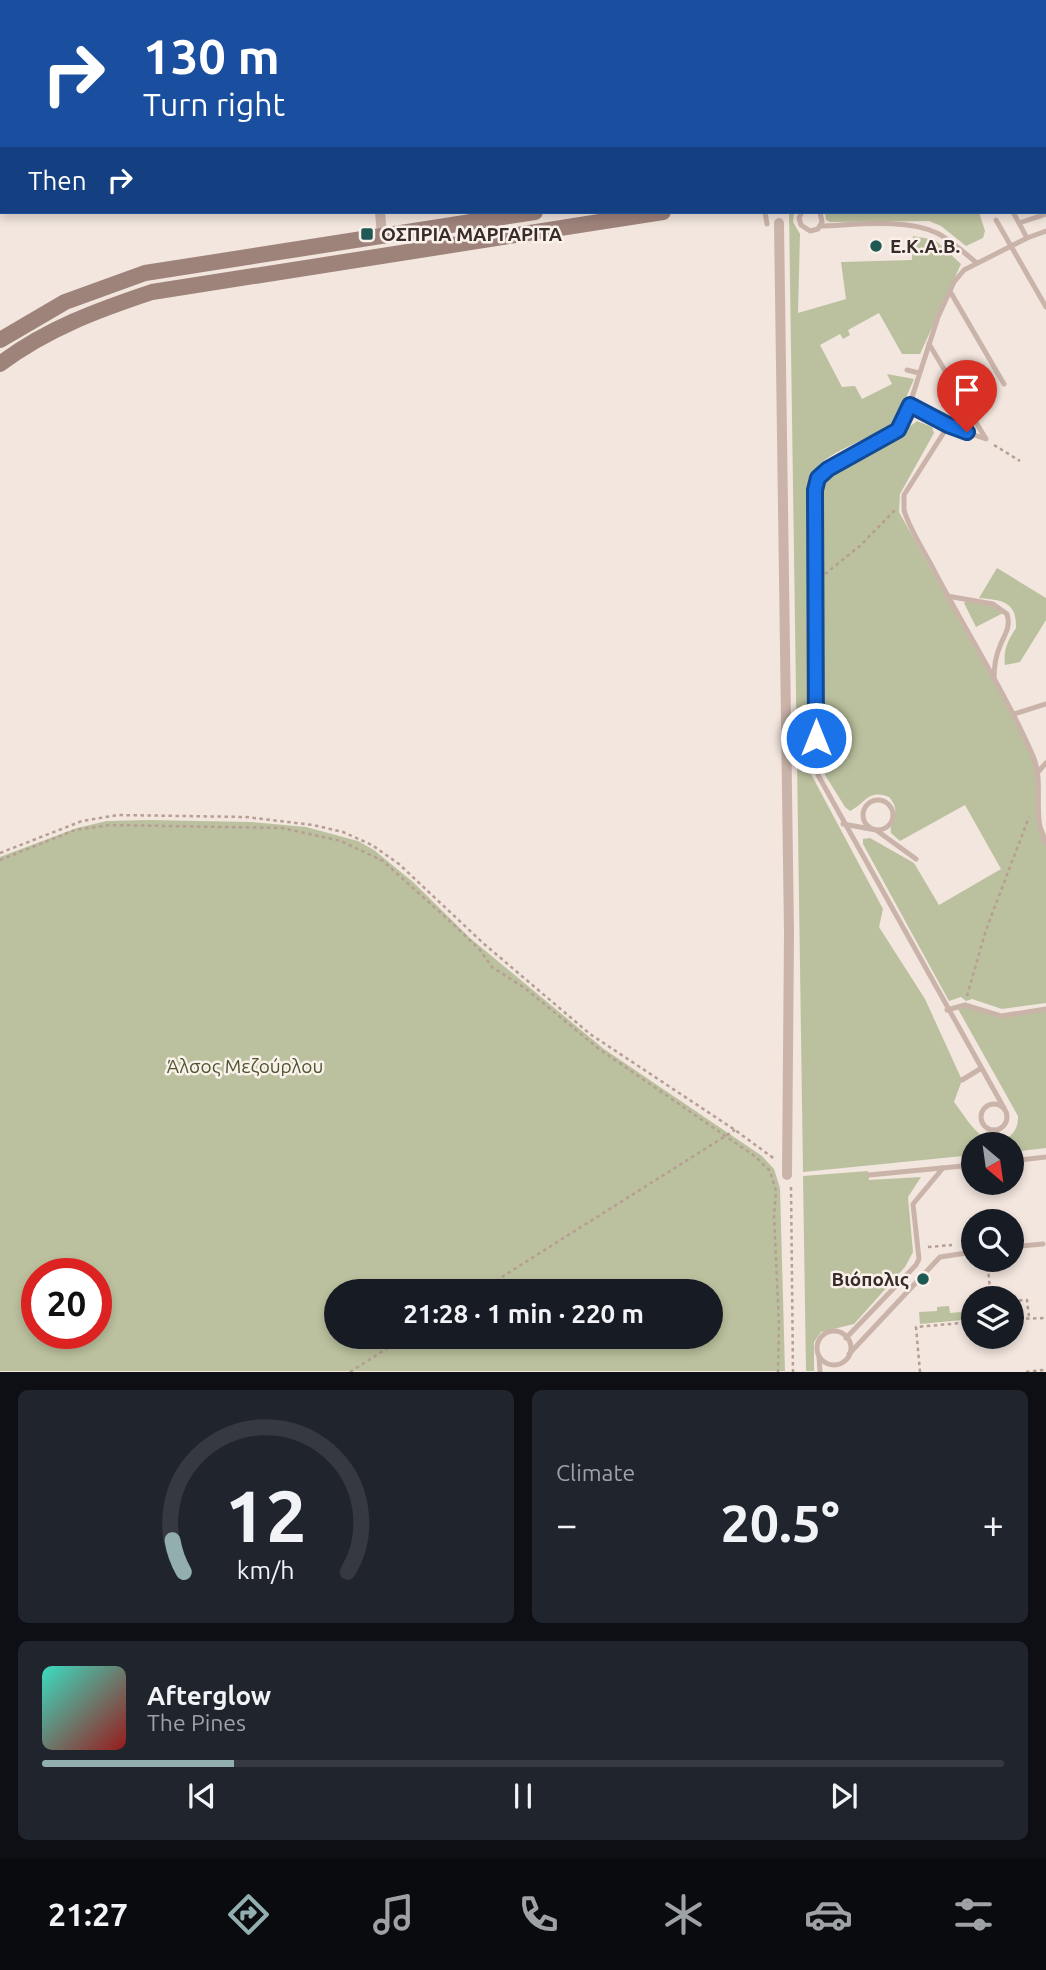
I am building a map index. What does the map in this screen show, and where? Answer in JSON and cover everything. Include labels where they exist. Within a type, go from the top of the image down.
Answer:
[{"type":"street","points":[[380,214],[382,235]]},
{"type":"street","points":[[0,340],[86,292],[145,273],[522,214]]},
{"type":"street","points":[[0,364],[75,319],[152,292],[650,214]]},
{"type":"street","points":[[779,223],[789,933],[787,1175]]},
{"type":"lane","points":[[765,214],[767,223]]},
{"type":"lane","points":[[802,214],[800,221],[803,228],[814,230],[820,226],[919,227],[938,234],[977,263]]},
{"type":"lane","points":[[820,226],[823,218],[821,214]]},
{"type":"lane","points":[[1014,214],[1027,238]]},
{"type":"lane","points":[[1019,223],[1046,214]]},
{"type":"lane","points":[[996,220],[1046,307]]},
{"type":"lane","points":[[1004,1108],[997,1104],[985,1107],[981,1114],[982,1122],[993,1129],[1000,1128],[1007,1117],[1004,1108],[821,784],[816,764],[815,490],[818,478],[828,469],[898,430],[910,405],[938,317],[954,282],[964,270],[1046,231]]},
{"type":"lane","points":[[951,293],[1003,384]]},
{"type":"lane","points":[[929,344],[986,439]]},
{"type":"lane","points":[[907,370],[919,373]]},
{"type":"lane","points":[[910,405],[948,425],[986,439]]},
{"type":"lane","points":[[948,425],[904,495],[905,515],[1014,714],[1038,772],[1040,832],[1046,844]]},
{"type":"lane","points":[[947,596],[993,604],[1007,614],[1008,631],[994,665],[994,681]]},
{"type":"lane","points":[[1014,714],[1046,704]]},
{"type":"lane","points":[[1038,772],[1046,763]]},
{"type":"lane","points":[[843,824],[876,830],[887,827],[892,818],[891,808],[879,800],[866,805],[863,814],[865,823],[876,830],[916,859]]},
{"type":"lane","points":[[947,1010],[965,1005],[1001,1016],[1046,1009]]},
{"type":"lane","points":[[961,1080],[980,1069]]},
{"type":"lane","points":[[1024,1160],[1046,1157]]},
{"type":"lane","points":[[869,1175],[961,1166]]},
{"type":"lane","points":[[846,1338],[916,1265],[919,1259],[913,1204],[943,1168]]},
{"type":"lane","points":[[1024,1246],[1043,1244]]},
{"type":"lane","points":[[819,1356],[833,1365],[846,1360],[940,1257],[961,1254]]},
{"type":"lane","points":[[820,1371],[817,1345],[824,1335],[838,1332],[846,1338],[850,1347],[849,1354]]},
{"type":"path","points":[[986,439],[1020,461]]},
{"type":"path","points":[[816,583],[861,545],[904,500]]},
{"type":"path","points":[[965,1005],[986,930],[1038,791]]},
{"type":"path","points":[[0,853],[82,821],[118,815],[246,817],[313,825],[343,832],[372,845],[399,864],[483,943],[590,1034],[735,1130],[775,1160],[787,1175],[791,1189],[793,1371]]},
{"type":"path","points":[[0,860],[75,830],[108,825],[282,828],[341,841],[383,861],[480,950],[492,967],[527,989],[609,1056],[756,1157],[770,1171],[776,1191],[774,1215],[779,1325],[778,1371]]},
{"type":"path","points":[[499,1279],[735,1130]]},
{"type":"path","points":[[918,1248],[959,1244]]},
{"type":"path","points":[[1024,1300],[1027,1300],[1029,1317]]},
{"type":"path","points":[[1024,1318],[1046,1318]]},
{"type":"path","points":[[920,1371],[916,1327],[961,1323]]},
{"type":"path","points":[[350,1371],[386,1349]]},
{"type":"path","points":[[1026,1371],[1045,1371]]},
{"type":"green space","points":[[789,214],[794,214],[793,222],[800,234],[798,313],[846,299],[841,262],[912,260],[913,236],[935,240],[961,264],[920,354],[902,354],[879,313],[848,330],[850,335],[843,339],[840,334],[820,345],[842,387],[855,386],[862,399],[892,384],[887,374],[914,379],[892,426],[841,450],[823,462],[811,477],[807,494],[811,774],[883,909],[879,927],[925,999],[962,1080],[954,1102],[978,1132],[961,1132],[961,1156],[803,1172]]},
{"type":"green space","points":[[825,214],[980,214],[985,231],[983,238],[966,246],[941,226],[929,221],[826,220]]},
{"type":"green space","points":[[917,421],[932,427],[934,433],[900,494],[899,512],[1037,760],[1041,823],[1046,835],[1046,1003],[1002,1009],[972,999],[966,1001],[961,997],[949,1001],[863,844],[863,839],[870,838],[914,863],[939,905],[1001,869],[965,805],[900,841],[891,833],[895,807],[889,797],[871,796],[850,811],[825,775],[824,484],[833,475]]},
{"type":"green space","points":[[997,568],[1046,598],[1046,620],[1020,662],[1005,665],[1007,645],[1016,628],[1014,612],[1001,601],[979,598]]},
{"type":"green space","points":[[967,601],[996,605],[1007,611],[976,627],[964,603]]},
{"type":"green space","name":"Άλσος Μεζούρλου","points":[[107,821],[250,822],[306,827],[358,841],[374,850],[413,882],[470,938],[604,1049],[762,1156],[774,1169],[780,1188],[785,1371],[0,1371],[0,857],[77,828]]},
{"type":"green space","points":[[966,1007],[1000,1015],[1046,1009],[1046,1148],[1024,1151],[1024,1132],[1014,1132],[1018,1116],[958,1009]]},
{"type":"green space","points":[[868,1171],[869,1180],[921,1177],[908,1197],[913,1252],[905,1267],[854,1324],[821,1332],[814,1342],[814,1371],[806,1371],[803,1176]]},
{"type":"green space","points":[[949,1306],[950,1313],[961,1312],[961,1320],[920,1324],[919,1312],[937,1311],[937,1307]]},
{"type":"place","name":"ΟΣΠΡΙΑ ΜΑΡΓΑΡΙΤΑ","points":[[367,234]]},
{"type":"place","name":"E.K.A.B.","points":[[876,246]]},
{"type":"place","name":"Βιόπολις","points":[[923,1279]]},
{"type":"route","points":[[816,738],[815,490],[818,478],[828,469],[888,438],[904,422],[910,405],[967,432]]}]
